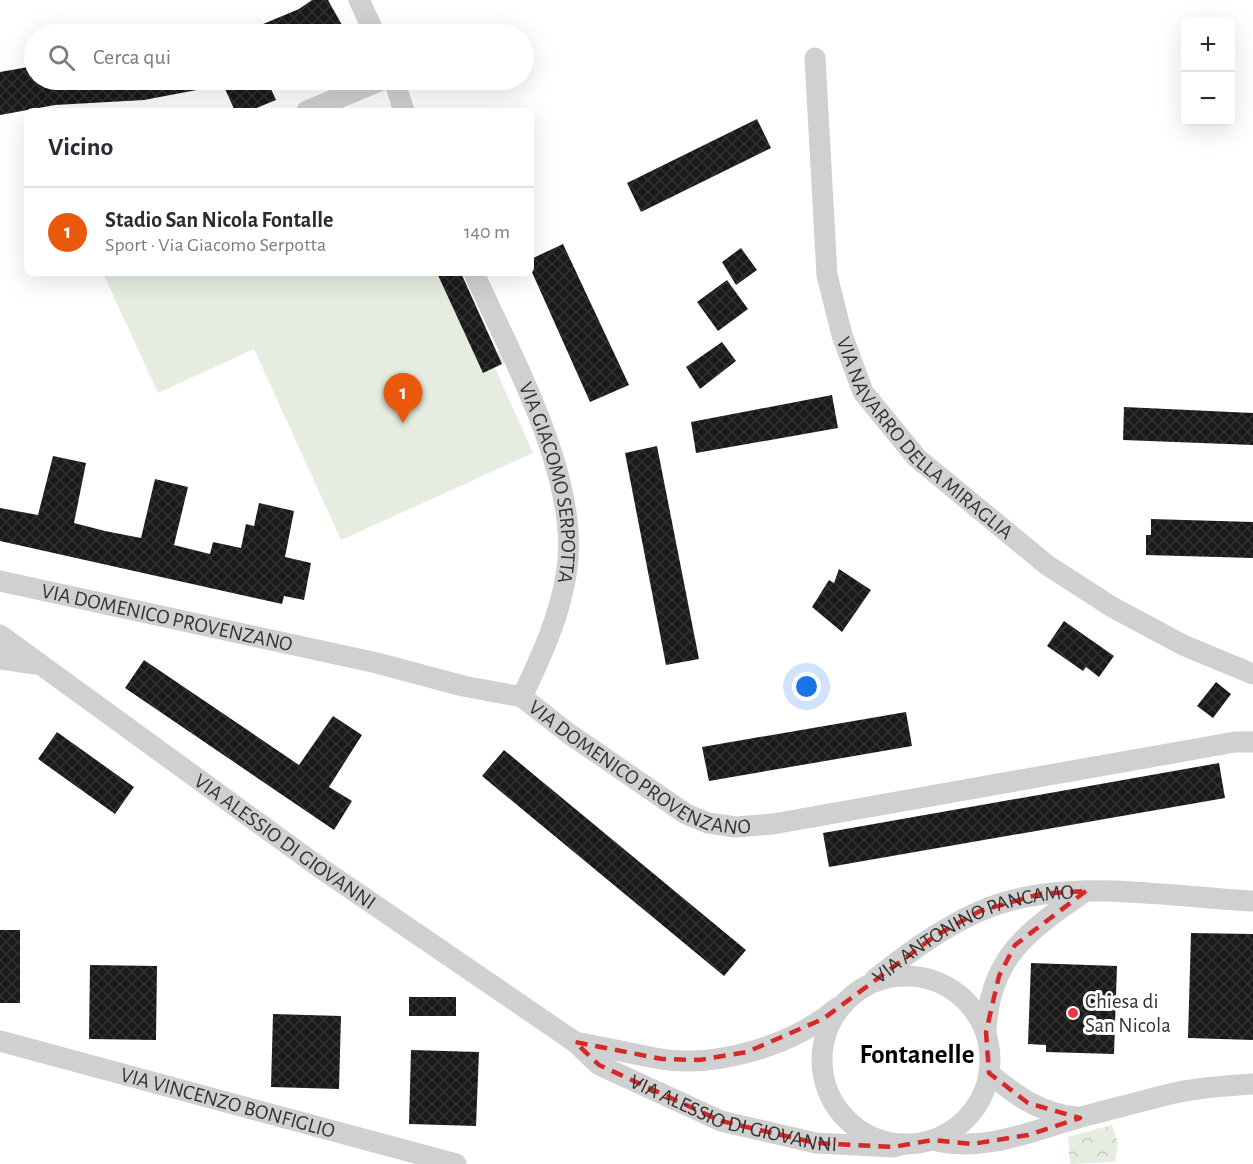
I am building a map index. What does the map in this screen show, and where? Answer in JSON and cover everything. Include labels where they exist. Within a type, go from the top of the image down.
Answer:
[{"type":"street","points":[[359,0],[370,24]]},
{"type":"street","name":"VIA NAVARRO DELLA MIRAGLIA","points":[[815,58],[827,275],[842,335],[863,392],[917,458],[1047,565],[1112,607],[1183,645],[1253,674]]},
{"type":"street","points":[[314,108],[358,90]]},
{"type":"street","points":[[397,90],[403,108]]},
{"type":"street","name":"VIA GIACOMO SERPOTTA","points":[[475,276],[541,425],[565,504],[568,538],[567,569],[547,643],[522,697]]},
{"type":"street","name":"VIA DOMENICO PROVENZANO","points":[[0,581],[366,660],[463,686],[522,697],[568,733],[686,814],[708,823],[736,827],[773,824],[1223,744],[1253,741]]},
{"type":"street","name":"VIA ALESSIO DI GIOVANNI","points":[[0,635],[319,867],[575,1042],[598,1065],[721,1121],[816,1143],[893,1147],[933,1140],[952,1130],[967,1118],[976,1106],[989,1073],[991,1061],[986,1032],[980,1018],[961,996],[943,983],[923,977],[894,976],[858,991],[823,1019],[793,1035],[747,1052],[699,1060],[662,1059],[575,1042]]},
{"type":"street","points":[[0,659],[39,664]]},
{"type":"street","name":"VIA ANTONINO PANCAMO","points":[[986,1032],[987,1013],[999,976],[1016,945],[1041,922],[1086,891]]},
{"type":"street","name":"VIA ANTONINO PANCAMO","points":[[858,991],[935,936],[980,911],[1040,894],[1086,891],[1253,901]]},
{"type":"street","name":"VIA ALESSIO DI GIOVANNI","points":[[858,991],[832,1019],[824,1041],[822,1070],[828,1090],[843,1115],[856,1128],[882,1140],[904,1144]]},
{"type":"street","name":"VIA VINCENZO BONFIGLIO","points":[[0,1041],[456,1164]]},
{"type":"street","points":[[989,1073],[1028,1103],[1045,1111],[1080,1118]]},
{"type":"street","name":"VIA ALESSIO DI GIOVANNI","points":[[933,1140],[950,1144],[1028,1135],[1080,1118],[1200,1088],[1253,1084]]},
{"type":"highlighted area","points":[[1086,891],[1015,945],[999,976],[986,1032],[989,1073],[1028,1103],[1080,1118],[1028,1135],[972,1144],[933,1140],[893,1147],[816,1143],[721,1121],[599,1065],[575,1042],[662,1059],[699,1060],[747,1052],[823,1019],[935,936],[980,911],[1040,894]]},
{"type":"green space","points":[[104,276],[452,276],[490,355],[500,350],[505,362],[495,368],[533,453],[341,540],[254,349],[158,393]]},
{"type":"green space","points":[[1112,1125],[1118,1143],[1115,1162],[1070,1164],[1068,1137]]},
{"type":"building","points":[[312,0],[328,0],[341,24],[263,24],[299,9]]},
{"type":"building","points":[[24,68],[24,90],[197,90],[144,100],[24,108],[24,111],[0,115],[0,72]]},
{"type":"building","points":[[226,90],[272,90],[276,100],[256,108],[234,108]]},
{"type":"building","points":[[757,119],[771,148],[641,212],[627,183]]},
{"type":"building","points":[[563,244],[629,385],[590,402],[534,276],[534,258]]},
{"type":"building","points":[[741,248],[757,270],[736,285],[722,262]]},
{"type":"building","points":[[438,276],[462,276],[502,364],[483,373]]},
{"type":"building","points":[[727,280],[748,309],[718,331],[697,302]]},
{"type":"building","points":[[722,342],[736,361],[700,389],[686,367]]},
{"type":"building","points":[[832,395],[838,428],[696,453],[691,422]]},
{"type":"building","points":[[1124,407],[1253,413],[1253,445],[1123,440]]},
{"type":"building","points":[[657,446],[699,659],[666,665],[625,453]]},
{"type":"building","points":[[53,456],[86,463],[74,523],[105,531],[141,538],[155,479],[188,487],[174,545],[210,554],[213,542],[241,548],[246,524],[254,526],[259,503],[294,511],[285,557],[311,563],[304,600],[284,596],[282,604],[0,541],[0,508],[38,515]]},
{"type":"building","points":[[1151,519],[1253,522],[1253,558],[1146,555],[1146,535],[1151,535]]},
{"type":"building","points":[[839,569],[871,590],[842,632],[812,607],[829,580],[834,583]]},
{"type":"building","points":[[1064,621],[1114,656],[1099,677],[1086,667],[1083,671],[1047,646]]},
{"type":"building","points":[[144,660],[299,765],[333,716],[362,735],[329,787],[352,801],[334,830],[125,688]]},
{"type":"building","points":[[1216,682],[1231,694],[1213,718],[1197,706]]},
{"type":"building","points":[[906,712],[912,746],[709,781],[702,747]]},
{"type":"building","points":[[57,732],[134,787],[115,814],[38,759]]},
{"type":"building","points":[[504,750],[746,950],[724,976],[482,776]]},
{"type":"building","points":[[1219,763],[1225,798],[829,867],[823,833]]},
{"type":"building","points":[[0,930],[20,930],[20,1003],[0,1003]]},
{"type":"building","points":[[1191,933],[1253,934],[1253,1040],[1188,1038]]},
{"type":"building","name":"Chiesa di San Nicola","points":[[1031,963],[1117,966],[1114,1054],[1046,1052],[1046,1045],[1028,1044]]},
{"type":"building","points":[[90,965],[157,966],[156,1040],[89,1039]]},
{"type":"building","points":[[409,997],[456,997],[456,1016],[409,1016]]},
{"type":"building","points":[[273,1014],[341,1016],[339,1089],[271,1087]]},
{"type":"building","points":[[411,1050],[479,1052],[476,1126],[409,1124]]},
{"type":"place","name":"Stadio San Nicola Fontalle","points":[[403,423]]},
{"type":"place","name":"Chiesa di San Nicola","points":[[1073,1013]]},
{"type":"district","name":"Fontanelle","points":[[917,1054]]}]
